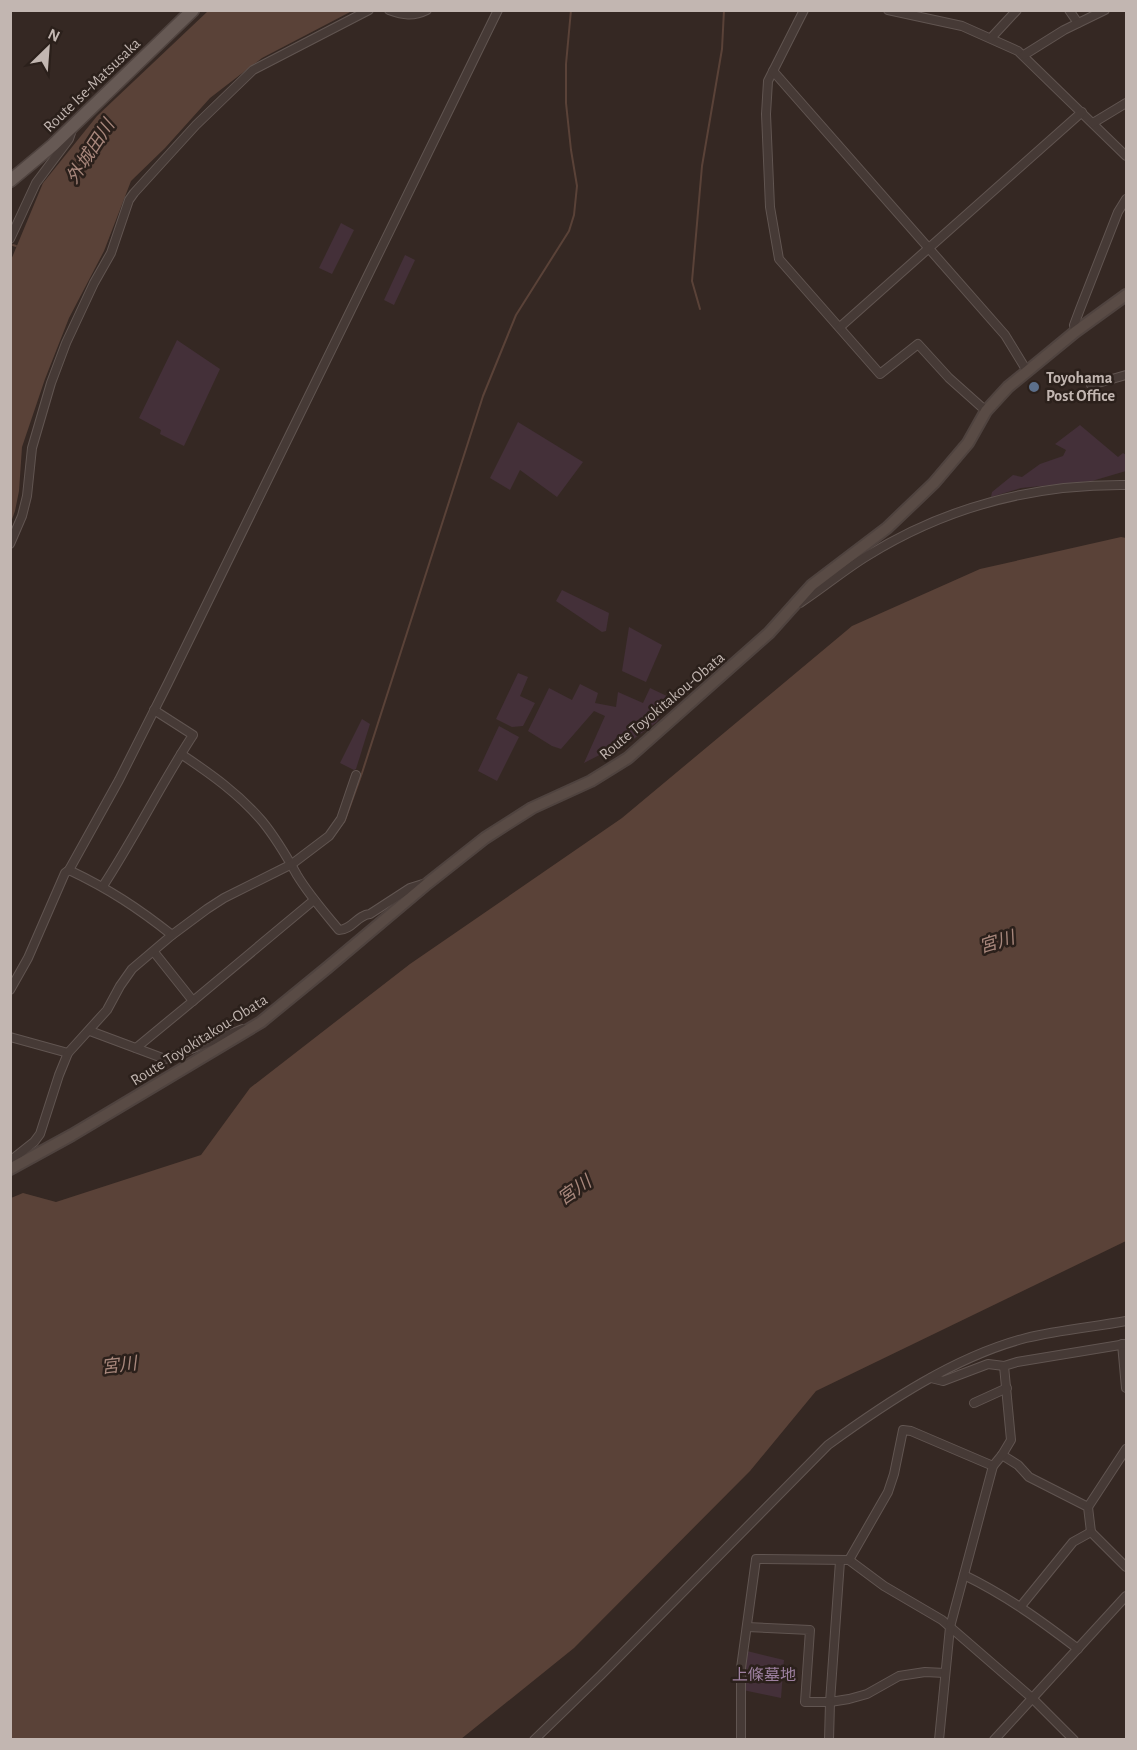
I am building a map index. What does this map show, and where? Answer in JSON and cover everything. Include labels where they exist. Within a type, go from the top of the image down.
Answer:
[{"type":"main road","name":"Route Ise-Matsusaka","points":[[10,181],[73,126],[194,10]]},
{"type":"main road","name":"Route Toyokitakou-Obata","points":[[10,1169],[72,1135],[261,1022],[484,839],[532,808],[591,781],[628,758],[769,633],[812,585],[887,528],[934,483],[968,443],[986,411],[1008,387],[1075,332],[1126,295]]},
{"type":"street","points":[[10,544],[22,516],[27,496],[32,448],[51,383],[66,343],[111,253],[129,200],[196,125],[253,70],[369,10]]},
{"type":"street","points":[[389,10],[406,15],[415,15],[427,10]]},
{"type":"street","points":[[10,990],[28,958],[65,873],[69,870],[154,710],[498,10]]},
{"type":"street","points":[[804,10],[768,81],[766,114],[770,207],[778,259],[880,374],[918,344],[986,411]]},
{"type":"street","points":[[888,10],[962,26],[1024,55],[1126,156]]},
{"type":"street","points":[[991,38],[1017,10]]},
{"type":"street","points":[[1068,10],[1078,23]]},
{"type":"street","points":[[1024,55],[1064,30],[1105,10]]},
{"type":"street","points":[[773,71],[1005,335],[1027,371]]},
{"type":"street","points":[[1093,123],[1126,103]]},
{"type":"street","points":[[840,327],[1082,112]]},
{"type":"street","points":[[10,239],[36,183],[69,139],[73,126]]},
{"type":"street","points":[[1075,332],[1074,325],[1080,309],[1118,212],[1126,199]]},
{"type":"street","points":[[1091,385],[1126,375]]},
{"type":"street","points":[[795,606],[868,555],[950,514],[1036,491],[1079,486],[1126,485]]},
{"type":"street","points":[[104,886],[193,735],[154,710]]},
{"type":"street","points":[[181,754],[230,788],[250,808],[292,864],[314,900],[339,930],[344,930],[364,915],[370,914],[410,888],[428,883]]},
{"type":"street","points":[[10,1161],[34,1142],[40,1134],[58,1075],[68,1053],[107,1010],[132,969],[172,935],[225,898],[292,864],[333,831],[341,819],[356,775]]},
{"type":"street","points":[[69,870],[104,886],[135,905],[172,935]]},
{"type":"street","points":[[136,1048],[314,900]]},
{"type":"street","points":[[154,952],[193,1000]]},
{"type":"street","points":[[90,1031],[165,1059],[261,1022]]},
{"type":"street","points":[[10,1037],[68,1053]]},
{"type":"street","points":[[534,1740],[828,1444],[906,1391],[931,1377],[1005,1344],[1126,1321]]},
{"type":"street","points":[[931,1377],[944,1381],[988,1364],[1004,1366],[1124,1344],[1126,1388]]},
{"type":"street","points":[[939,1740],[950,1627],[993,1466],[1011,1440],[1004,1366]]},
{"type":"street","points":[[974,1403],[1007,1388]]},
{"type":"street","points":[[829,1740],[845,1560],[888,1492],[903,1430],[993,1466]]},
{"type":"street","points":[[1126,1449],[1088,1507],[1091,1532],[1126,1567]]},
{"type":"street","points":[[1002,1455],[1018,1465],[1029,1477],[1088,1507]]},
{"type":"street","points":[[1021,1606],[1073,1542],[1091,1532]]},
{"type":"street","points":[[741,1740],[741,1668],[756,1559],[845,1560],[942,1620],[1032,1698],[1074,1740]]},
{"type":"street","points":[[964,1575],[1021,1606],[1078,1648]]},
{"type":"street","points":[[994,1740],[1126,1596]]},
{"type":"street","points":[[747,1627],[810,1625],[805,1702],[849,1700],[867,1694],[900,1676],[925,1672],[945,1673]]},
{"type":"green space","points":[[341,223],[354,230],[332,274],[319,268]]},
{"type":"green space","points":[[405,255],[415,260],[394,305],[384,300]]},
{"type":"green space","points":[[177,340],[220,369],[184,446],[160,434],[161,430],[139,418]]},
{"type":"green space","points":[[518,422],[583,462],[557,497],[520,470],[510,490],[490,478]]},
{"type":"green space","points":[[1080,425],[1118,457],[1123,453],[1126,455],[1126,471],[1092,481],[1021,488],[991,497],[992,492],[1013,475],[1022,477],[1040,464],[1063,456],[1066,450],[1055,444]]},
{"type":"green space","points":[[562,590],[609,613],[606,631],[602,632],[556,601]]},
{"type":"green space","points":[[629,627],[662,645],[646,682],[622,671]]},
{"type":"green space","points":[[518,673],[528,677],[520,696],[535,703],[523,726],[512,727],[496,719]]},
{"type":"green space","points":[[580,684],[598,693],[595,703],[616,707],[618,692],[643,703],[650,688],[671,698],[657,722],[621,748],[613,748],[584,763],[605,716],[594,711],[561,749],[528,731],[549,688],[572,700]]},
{"type":"green space","points":[[362,719],[370,724],[354,770],[340,763]]},
{"type":"green space","points":[[499,726],[519,737],[497,781],[478,771]]},
{"type":"green space","name":"上條墓地","points":[[747,1651],[784,1660],[781,1698],[743,1690]]},
{"type":"water","name":"外城田川","points":[[208,11],[352,11],[262,58],[210,98],[165,148],[131,181],[104,251],[69,318],[45,379],[22,447],[19,491],[11,522],[11,260],[43,183],[97,116]]},
{"type":"water","name":"宮川","points":[[1121,537],[1126,538],[1126,1241],[816,1391],[750,1471],[574,1648],[461,1739],[11,1739],[11,1198],[23,1193],[56,1202],[201,1155],[250,1088],[410,964],[622,818],[852,626],[980,569]]},
{"type":"waterway","points":[[332,838],[345,820],[362,773],[483,396],[516,315],[569,231],[574,215],[577,186],[566,103],[566,64],[571,10]]},
{"type":"waterway","points":[[700,309],[692,281],[702,166],[722,49],[724,10]]},
{"type":"place","name":"Toyohama Post Office","points":[[1034,387]]}]
